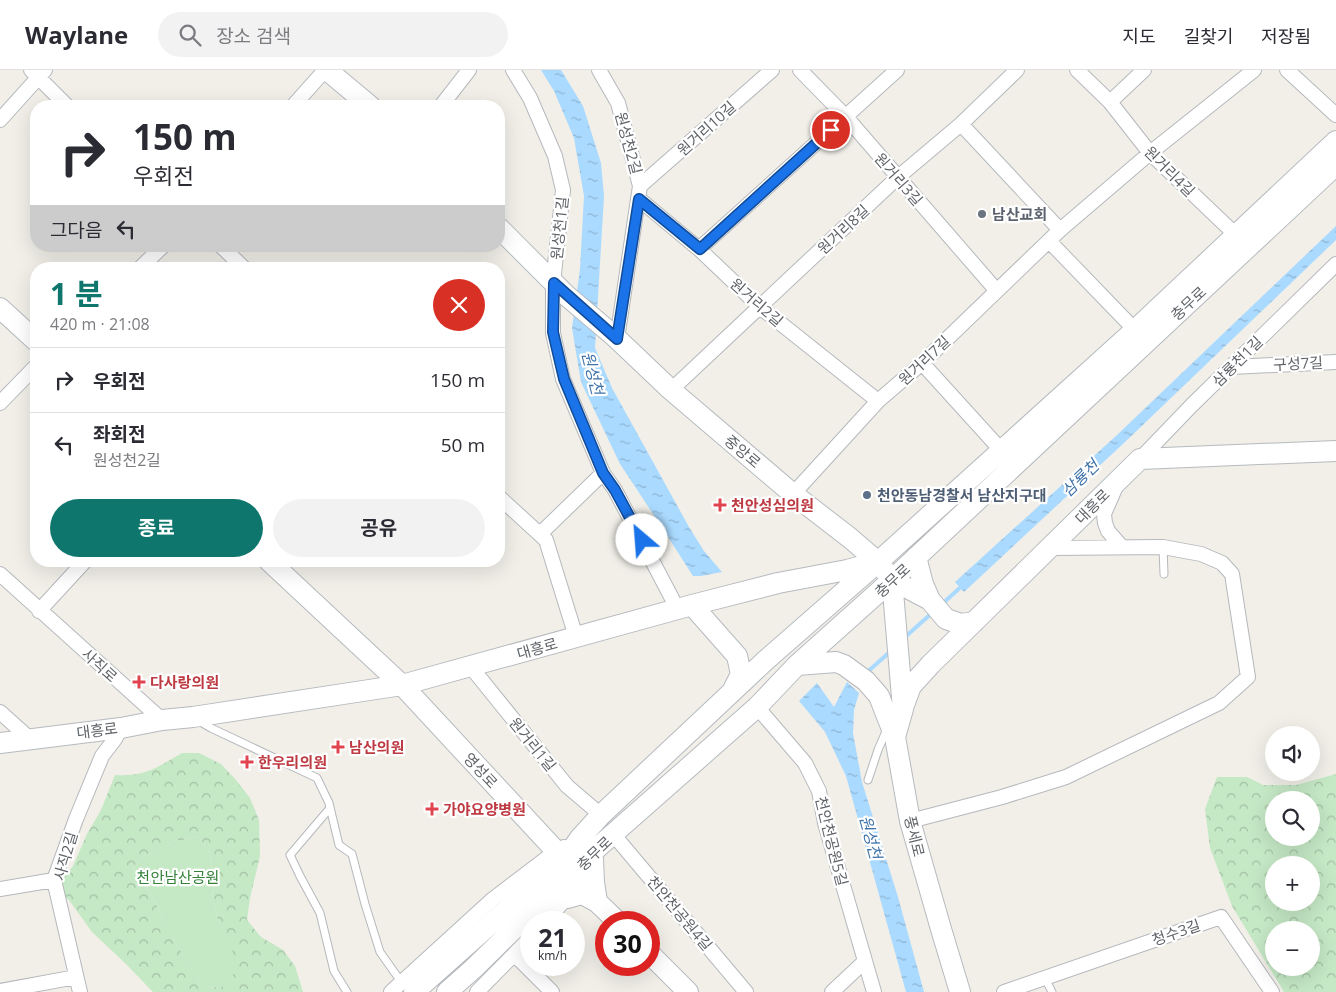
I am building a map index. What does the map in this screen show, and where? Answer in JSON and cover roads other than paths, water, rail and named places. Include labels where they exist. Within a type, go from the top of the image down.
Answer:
[{"type":"street","points":[[298,100],[326,70],[363,100]]},
{"type":"street","points":[[446,100],[469,70]]},
{"type":"street","name":"원성천1길","points":[[513,70],[530,98],[555,156],[563,190],[560,289],[553,332],[564,379],[603,473],[684,606]]},
{"type":"street","name":"원성천2길","points":[[599,70],[618,103],[640,193],[615,337]]},
{"type":"street","name":"원거리10길","points":[[640,193],[772,70]]},
{"type":"street","name":"원거리3길","points":[[800,70],[846,117],[996,290]]},
{"type":"street","points":[[700,249],[897,70]]},
{"type":"street","name":"원거리8길","points":[[671,390],[898,178],[961,124],[1017,70]]},
{"type":"street","name":"원거리4길","points":[[1077,70],[1110,102],[1150,153],[1236,235]]},
{"type":"street","points":[[1110,102],[1144,70]]},
{"type":"street","name":"원거리7길","points":[[793,494],[878,401],[922,363],[1060,230],[1150,153],[1254,70]]},
{"type":"street","points":[[1287,70],[1336,116]]},
{"type":"street","points":[[0,120],[38,72],[62,100]]},
{"type":"street","points":[[961,124],[1060,230]]},
{"type":"street","name":"충무로","points":[[402,989],[558,864],[601,816],[766,660],[878,562],[1134,330],[1336,141]]},
{"type":"street","name":"충무로","points":[[447,992],[595,854],[613,834],[757,708],[796,665],[908,582],[916,557],[1336,165]]},
{"type":"street","name":"원거리2길","points":[[640,193],[760,307],[878,401]]},
{"type":"street","points":[[505,234],[560,289]]},
{"type":"street","points":[[1049,241],[1134,330]]},
{"type":"street","points":[[146,262],[157,252]]},
{"type":"street","points":[[227,252],[238,262]]},
{"type":"street","name":"삼룡천1길","points":[[1140,458],[1231,367],[1334,269]]},
{"type":"street","name":"중앙로","points":[[560,289],[615,337],[671,390],[793,494],[878,562],[908,582]]},
{"type":"street","points":[[0,308],[30,336]]},
{"type":"street","name":"구성7길","points":[[1231,367],[1336,362]]},
{"type":"street","points":[[922,363],[1001,450]]},
{"type":"street","points":[[0,403],[30,372]]},
{"type":"street","points":[[1140,458],[1336,450]]},
{"type":"street","name":"대흥로","points":[[896,723],[911,686],[931,664],[1140,458]]},
{"type":"street","points":[[543,537],[603,473]]},
{"type":"street","points":[[1119,480],[1104,514],[1108,531],[1122,548]]},
{"type":"street","points":[[505,502],[543,537],[576,637]]},
{"type":"street","points":[[827,574],[846,566],[852,559],[854,552],[845,534]]},
{"type":"street","points":[[910,821],[1002,797],[1066,777],[1219,703],[1248,677],[1232,574],[1222,563],[1201,554],[1163,547],[1050,548]]},
{"type":"street","points":[[916,557],[908,582],[923,584],[930,600],[946,620],[961,624],[974,622]]},
{"type":"street","name":"대흥로","points":[[0,743],[120,728],[162,720],[402,686],[684,606],[778,583],[878,562]]},
{"type":"street","points":[[39,611],[79,567]]},
{"type":"street","name":"영성로","points":[[275,567],[402,686],[556,851]]},
{"type":"street","name":"사직로","points":[[0,574],[162,720]]},
{"type":"street","name":"풍세로","points":[[908,582],[894,603],[901,676],[896,723],[910,821],[960,992]]},
{"type":"street","points":[[684,606],[737,656],[741,674],[731,693]]},
{"type":"street","points":[[796,665],[828,662],[844,664],[866,681],[879,696],[896,723]]},
{"type":"street","name":"원거리1길","points":[[471,667],[567,786],[601,816]]},
{"type":"street","name":"천안천공원5길","points":[[757,708],[805,764],[820,791],[824,823],[874,992]]},
{"type":"street","points":[[0,712],[30,739]]},
{"type":"street","name":"사직2길","points":[[80,992],[54,880],[76,819],[102,756],[115,739],[120,728]]},
{"type":"street","name":"천안천공원4길","points":[[613,834],[746,992]]},
{"type":"street","points":[[402,989],[493,899],[556,851],[580,838]]},
{"type":"street","points":[[556,911],[580,883],[595,854]]},
{"type":"street","points":[[595,854],[594,882],[597,902]]},
{"type":"street","points":[[0,889],[54,880]]},
{"type":"street","points":[[568,898],[582,894],[597,902],[606,911]]},
{"type":"street","name":"청수3길","points":[[1004,992],[1221,917],[1272,992]]},
{"type":"street","points":[[477,992],[520,949]]},
{"type":"street","points":[[514,955],[552,992]]},
{"type":"street","points":[[832,992],[865,961]]},
{"type":"street","points":[[660,964],[688,992]]},
{"type":"street","points":[[0,991],[76,977]]},
{"type":"lane","points":[[1163,547],[1164,574]]},
{"type":"lane","points":[[193,717],[211,728],[317,778],[329,803],[339,845],[352,854],[380,952],[402,989]]},
{"type":"lane","points":[[868,780],[878,750],[896,723]]},
{"type":"lane","points":[[330,808],[290,855],[320,913],[334,970],[347,992]]},
{"type":"lane","points":[[1045,978],[1052,992]]},
{"type":"water","name":"원성천","points":[[541,70],[561,70],[583,106],[601,163],[604,196],[595,348],[612,388],[689,527],[704,551],[722,572],[693,576],[620,464],[581,382],[572,328],[580,269],[584,196],[574,138],[554,91]]},
{"type":"water","points":[[1336,226],[1336,240],[1125,442],[964,592],[955,582],[1117,435]]},
{"type":"water","name":"원성천","points":[[847,682],[859,693],[854,710],[853,733],[862,782],[898,897],[924,992],[906,992],[846,776],[825,732],[799,701],[817,683],[834,707]]},
{"type":"waterway","name":"삼룡천","points":[[941,605],[962,586]]},
{"type":"waterway","name":"삼룡천","points":[[904,638],[932,613]]},
{"type":"waterway","name":"삼룡천","points":[[865,674],[892,650]]},
{"type":"place","name":"남산교회","points":[[982,214]]},
{"type":"place","name":"천안동남경찰서 남산지구대","points":[[867,495]]},
{"type":"place","name":"천안성심의원","points":[[720,505]]},
{"type":"place","name":"다사랑의원","points":[[139,682]]},
{"type":"place","name":"남산의원","points":[[338,747]]},
{"type":"place","name":"한우리의원","points":[[247,762]]},
{"type":"place","name":"가야요양병원","points":[[432,809]]},
{"type":"park label","name":"천안남산공원","points":[[178,877]]}]
